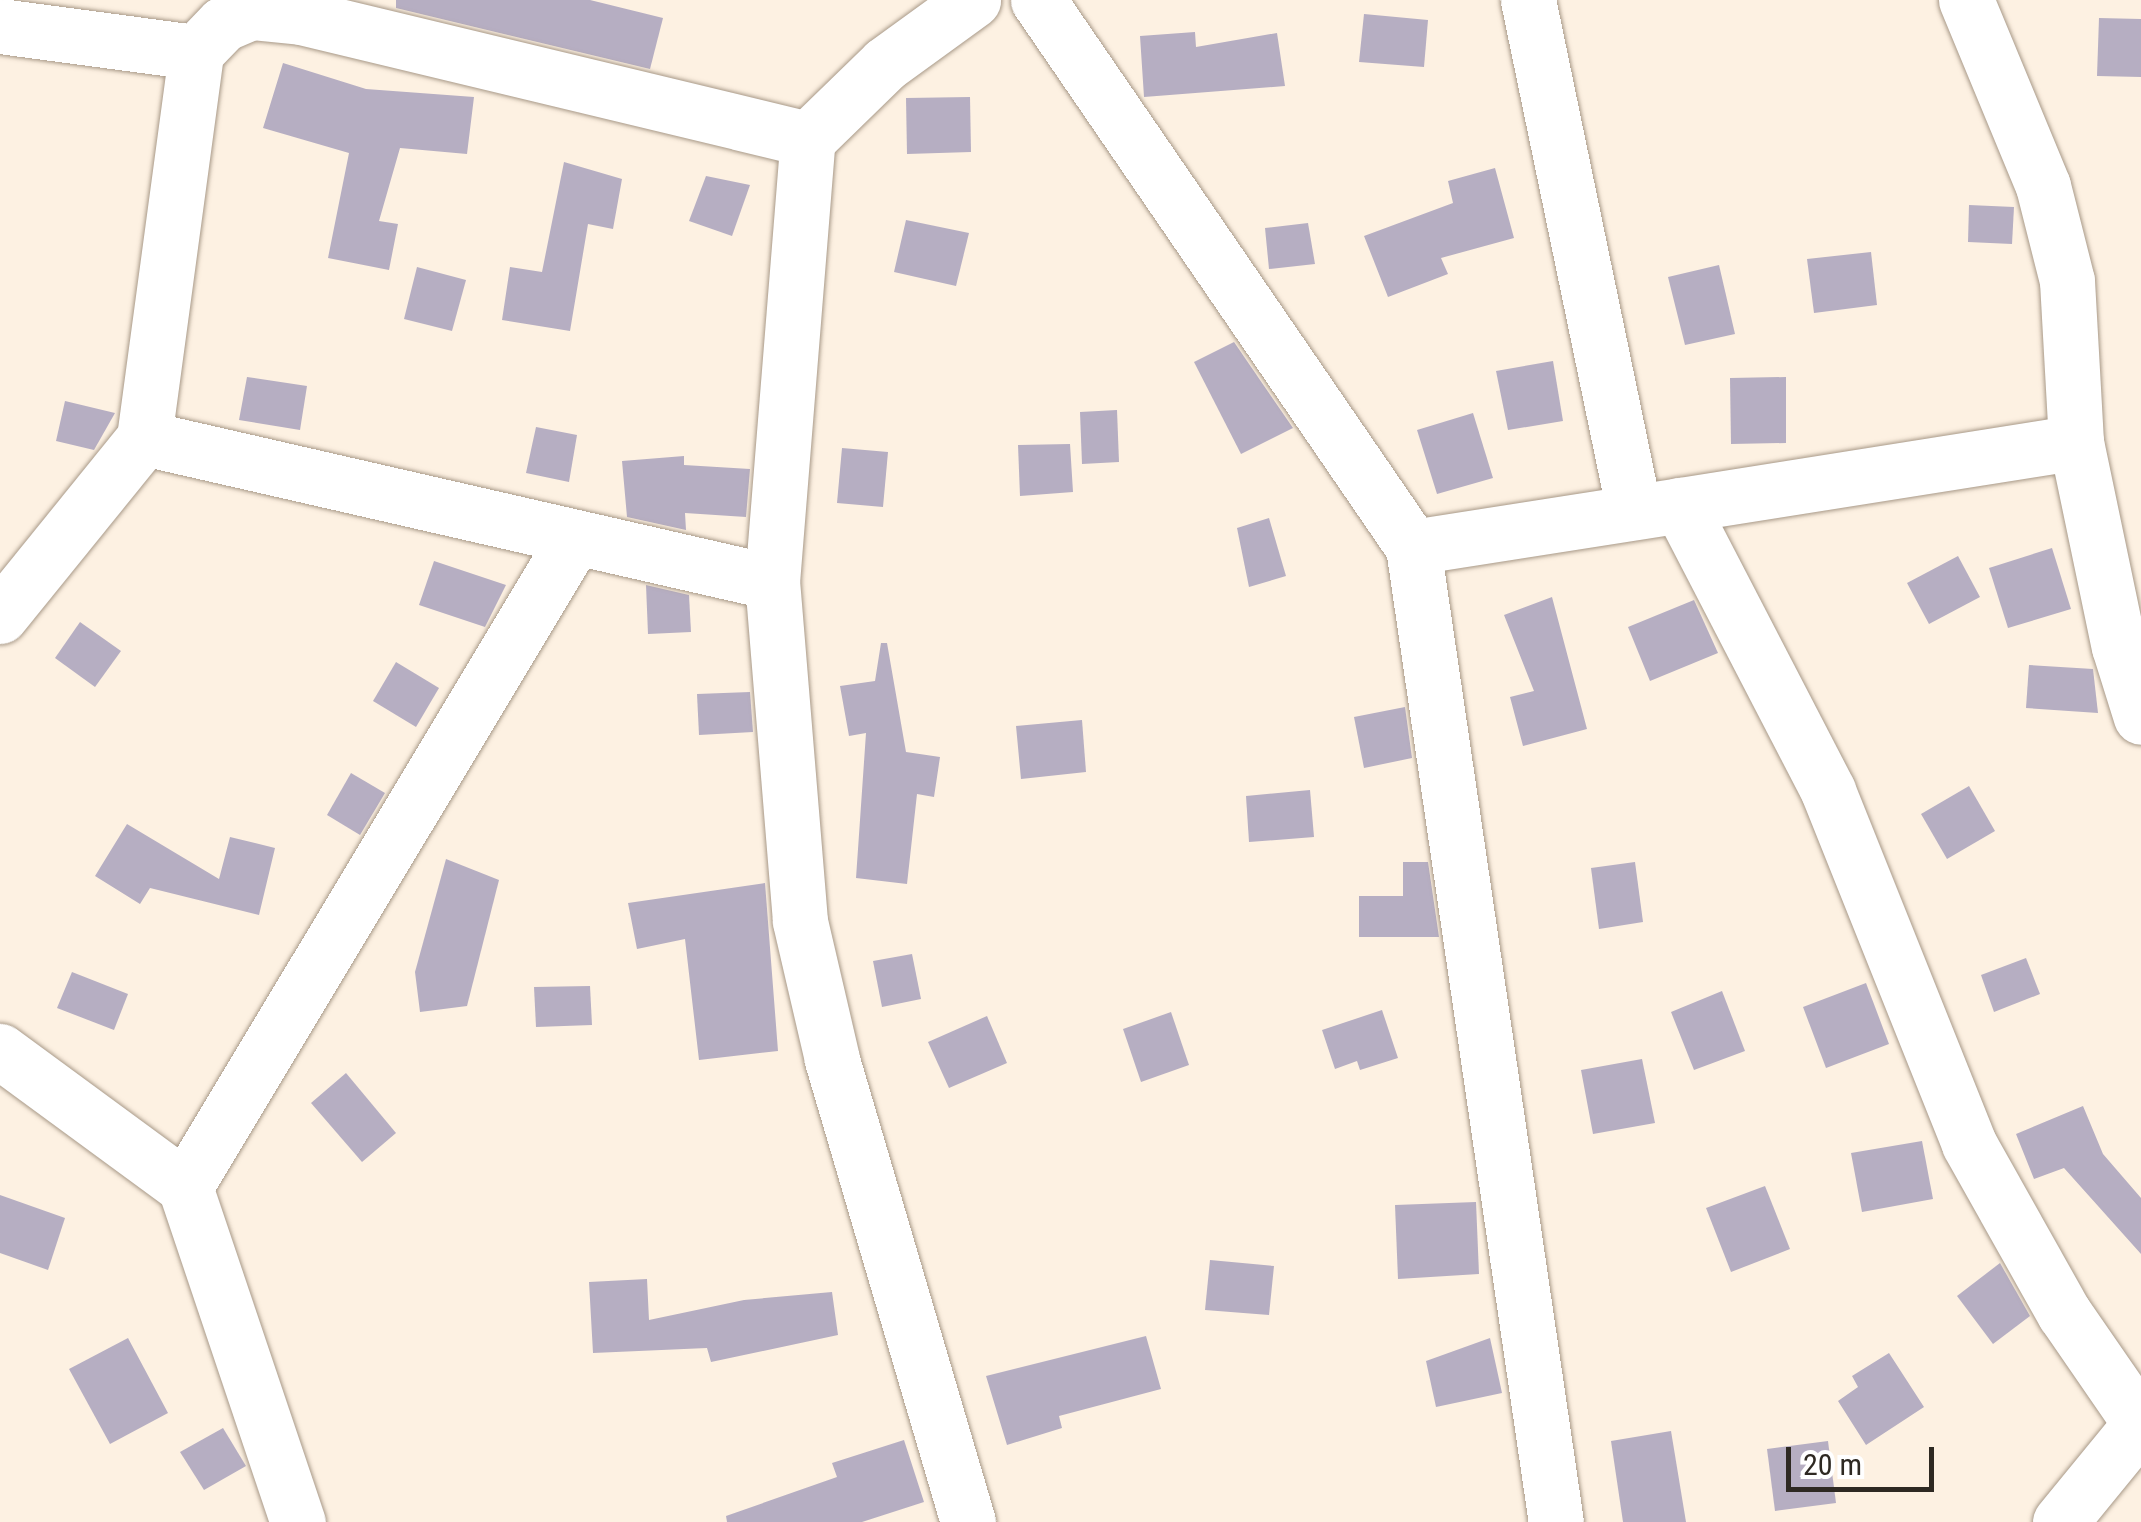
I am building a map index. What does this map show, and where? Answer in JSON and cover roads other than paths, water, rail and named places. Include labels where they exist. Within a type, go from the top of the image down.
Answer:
[{"type":"street","points":[[968,1522],[832,1059],[800,921],[772,582],[808,139],[885,64],[973,0]]},
{"type":"street","points":[[1038,0],[1413,547],[1556,1522]]},
{"type":"street","points":[[1528,0],[1657,508],[1828,791],[1969,1144],[2064,1313],[2141,1423],[2060,1522]]},
{"type":"street","points":[[1966,0],[2043,186],[2067,281],[2076,442],[2119,647],[2141,717]]},
{"type":"street","points":[[0,616],[144,438],[196,52],[223,24],[251,12],[301,17],[808,139]]},
{"type":"street","points":[[0,26],[196,52]]},
{"type":"street","points":[[144,438],[772,582]]},
{"type":"street","points":[[1413,547],[2076,442]]},
{"type":"street","points":[[185,1188],[574,539]]},
{"type":"street","points":[[0,1051],[185,1188],[298,1522]]}]
